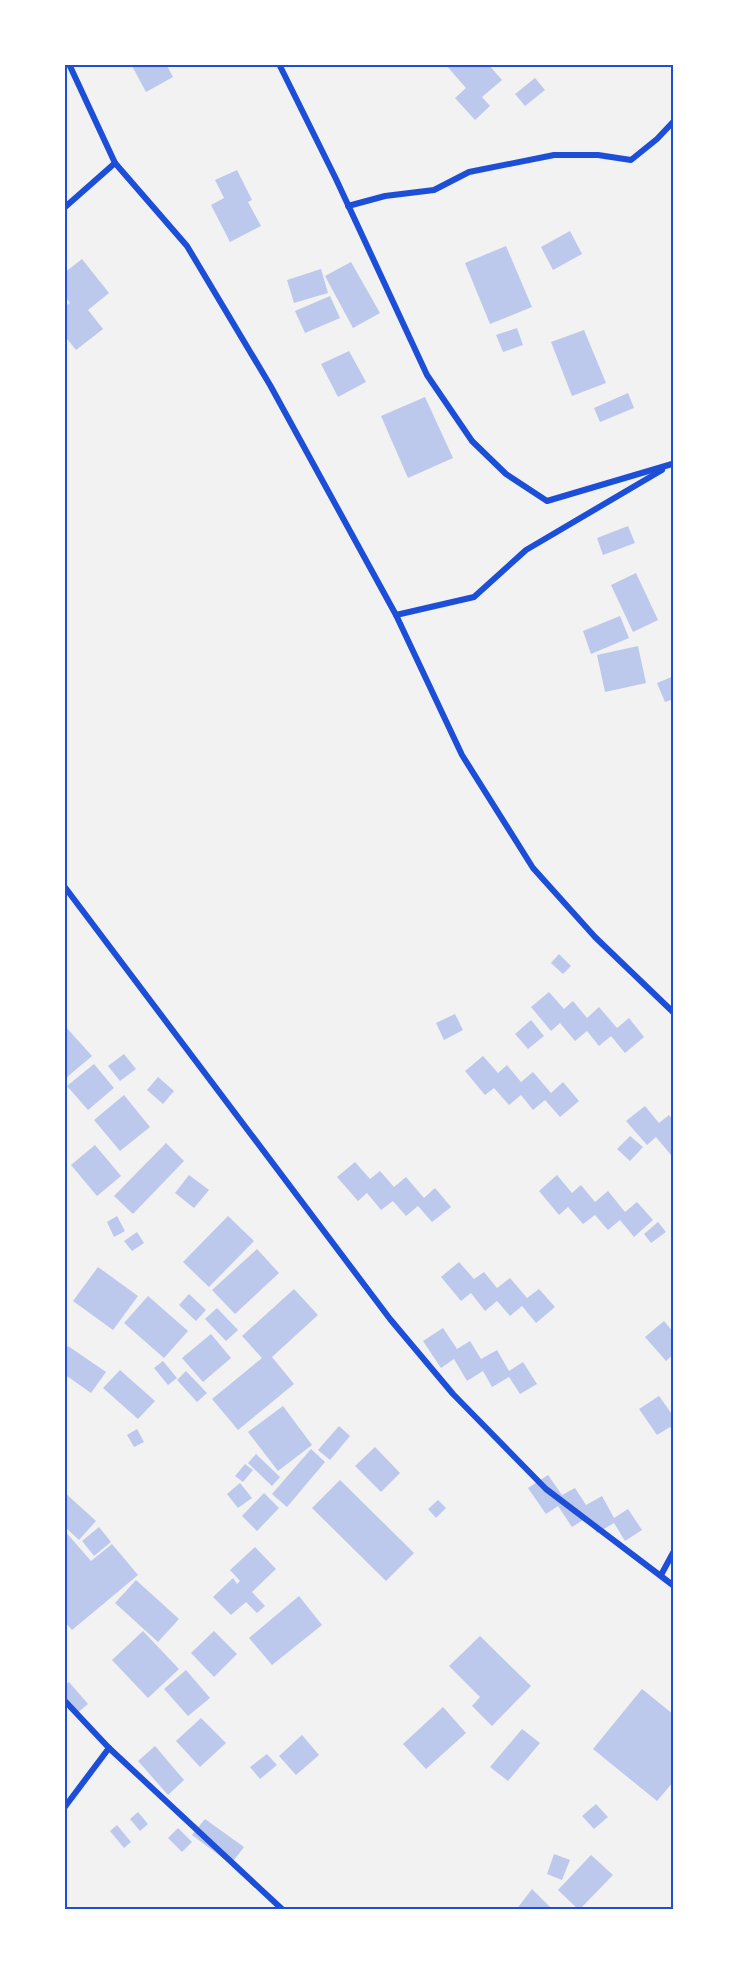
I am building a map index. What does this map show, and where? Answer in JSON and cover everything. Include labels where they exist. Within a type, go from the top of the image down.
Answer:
[{"type":"street","points":[[69,64],[115,163],[187,246],[270,385],[396,615],[462,755],[533,868],[595,937],[674,1013]]},
{"type":"street","points":[[279,64],[336,179],[427,375],[472,441],[506,474],[547,501],[673,464]]},
{"type":"street","points":[[348,206],[385,196],[434,190],[469,172],[554,155],[598,155],[631,160],[657,139],[674,121]]},
{"type":"street","points":[[64,208],[115,163]]},
{"type":"street","points":[[396,615],[474,597],[526,550],[673,464]]},
{"type":"street","points":[[64,886],[390,1319],[453,1394],[546,1489],[674,1586]]},
{"type":"street","points":[[661,1575],[674,1551]]},
{"type":"street","points":[[64,1700],[109,1748],[283,1910]]},
{"type":"street","points":[[64,1808],[109,1748]]},
{"type":"building","points":[[131,64],[166,64],[173,77],[146,92]]},
{"type":"building","points":[[445,64],[488,64],[502,80],[482,97],[490,106],[475,120],[455,98],[466,88]]},
{"type":"building","points":[[535,78],[545,90],[525,106],[515,94]]},
{"type":"building","points":[[237,170],[252,200],[248,202],[261,226],[230,242],[211,205],[224,198],[215,180]]},
{"type":"building","points":[[570,231],[582,254],[553,270],[541,247]]},
{"type":"building","points":[[506,246],[532,307],[490,324],[465,263]]},
{"type":"building","points":[[82,259],[109,293],[88,310],[103,329],[76,350],[64,335],[64,307],[70,303],[64,295],[64,273]]},
{"type":"building","points":[[351,262],[380,313],[353,328],[325,276]]},
{"type":"building","points":[[321,269],[328,293],[294,303],[287,280]]},
{"type":"building","points":[[330,296],[340,318],[305,333],[295,311]]},
{"type":"building","points":[[517,328],[523,345],[503,352],[496,335]]},
{"type":"building","points":[[584,330],[606,383],[572,396],[551,342]]},
{"type":"building","points":[[349,351],[366,382],[338,397],[321,364]]},
{"type":"building","points":[[628,393],[634,408],[600,422],[594,408]]},
{"type":"building","points":[[425,397],[453,458],[408,478],[381,416]]},
{"type":"building","points":[[628,526],[635,543],[603,555],[597,538]]},
{"type":"building","points":[[636,573],[658,620],[633,632],[611,585]]},
{"type":"building","points":[[620,616],[629,638],[591,654],[583,631]]},
{"type":"building","points":[[638,646],[646,683],[605,692],[597,655]]},
{"type":"building","points":[[674,676],[674,699],[665,702],[657,683]]},
{"type":"building","points":[[559,954],[571,966],[563,974],[551,963]]},
{"type":"building","points":[[549,992],[564,1009],[573,1001],[587,1018],[599,1007],[617,1028],[629,1018],[644,1037],[625,1053],[611,1036],[599,1046],[587,1031],[575,1041],[560,1023],[551,1031],[531,1007]]},
{"type":"building","points":[[455,1014],[463,1030],[444,1040],[436,1023]]},
{"type":"building","points":[[531,1020],[544,1036],[528,1049],[515,1034]]},
{"type":"building","points":[[64,1025],[92,1056],[67,1077],[64,1074]]},
{"type":"building","points":[[124,1054],[136,1069],[120,1081],[108,1066]]},
{"type":"building","points":[[483,1056],[498,1073],[507,1065],[521,1082],[533,1072],[551,1093],[563,1082],[579,1101],[560,1117],[545,1100],[533,1110],[521,1095],[509,1105],[494,1088],[485,1095],[465,1071]]},
{"type":"building","points":[[94,1064],[114,1088],[88,1110],[67,1086]]},
{"type":"building","points":[[158,1077],[174,1091],[163,1104],[147,1090]]},
{"type":"building","points":[[124,1095],[150,1127],[120,1151],[94,1120]]},
{"type":"building","points":[[645,1106],[659,1123],[669,1115],[674,1121],[674,1152],[671,1155],[656,1137],[647,1145],[626,1121]]},
{"type":"building","points":[[630,1136],[643,1147],[630,1161],[617,1149]]},
{"type":"building","points":[[166,1143],[184,1161],[133,1214],[114,1196]]},
{"type":"building","points":[[95,1145],[121,1176],[97,1196],[71,1165]]},
{"type":"building","points":[[355,1162],[370,1179],[380,1171],[394,1187],[406,1177],[424,1198],[435,1188],[451,1207],[432,1222],[418,1206],[406,1216],[393,1201],[381,1210],[367,1193],[358,1201],[337,1177]]},
{"type":"building","points":[[189,1175],[209,1190],[194,1208],[175,1193]]},
{"type":"building","points":[[557,1175],[572,1193],[581,1185],[595,1202],[608,1191],[625,1212],[637,1202],[653,1220],[634,1237],[620,1220],[608,1230],[595,1215],[583,1224],[568,1207],[559,1215],[539,1191]]},
{"type":"building","points":[[117,1216],[125,1231],[114,1237],[107,1222]]},
{"type":"building","points":[[228,1216],[254,1241],[209,1287],[183,1262]]},
{"type":"building","points":[[658,1222],[666,1232],[651,1243],[644,1234]]},
{"type":"building","points":[[137,1232],[144,1243],[132,1251],[124,1241]]},
{"type":"building","points":[[257,1249],[279,1273],[235,1314],[212,1290]]},
{"type":"building","points":[[459,1262],[474,1279],[484,1272],[497,1288],[510,1278],[527,1298],[539,1289],[555,1307],[536,1323],[522,1306],[510,1316],[497,1301],[485,1311],[471,1293],[461,1301],[441,1277]]},
{"type":"building","points":[[98,1267],[138,1296],[113,1330],[73,1301]]},
{"type":"building","points":[[294,1289],[318,1315],[272,1357],[294,1384],[238,1430],[212,1399],[262,1358],[242,1336]]},
{"type":"building","points":[[189,1294],[206,1310],[196,1321],[179,1305]]},
{"type":"building","points":[[148,1296],[188,1331],[164,1358],[124,1323]]},
{"type":"building","points":[[217,1308],[238,1330],[226,1341],[205,1319]]},
{"type":"building","points":[[664,1321],[674,1333],[674,1354],[666,1361],[645,1337]]},
{"type":"building","points":[[443,1328],[457,1349],[470,1341],[481,1359],[497,1350],[509,1371],[523,1362],[537,1384],[520,1394],[509,1377],[492,1387],[483,1371],[467,1381],[454,1359],[441,1368],[423,1341]]},
{"type":"building","points":[[211,1334],[231,1358],[203,1382],[182,1358]]},
{"type":"building","points":[[68,1346],[106,1372],[91,1393],[64,1374],[64,1351]]},
{"type":"building","points":[[163,1361],[177,1378],[168,1385],[154,1368]]},
{"type":"building","points":[[120,1370],[155,1401],[138,1419],[103,1388]]},
{"type":"building","points":[[186,1371],[207,1393],[197,1402],[177,1380]]},
{"type":"building","points":[[659,1396],[674,1417],[674,1433],[670,1427],[657,1435],[639,1409]]},
{"type":"building","points":[[283,1406],[312,1445],[278,1471],[248,1432]]},
{"type":"building","points":[[339,1426],[350,1436],[330,1460],[318,1450]]},
{"type":"building","points":[[137,1429],[144,1442],[134,1447],[127,1435]]},
{"type":"building","points":[[375,1447],[400,1473],[381,1492],[355,1466]]},
{"type":"building","points":[[311,1449],[325,1462],[287,1507],[272,1494]]},
{"type":"building","points":[[256,1454],[280,1477],[272,1486],[248,1463]]},
{"type":"building","points":[[245,1464],[253,1470],[243,1482],[235,1476]]},
{"type":"building","points":[[548,1475],[562,1495],[575,1488],[586,1505],[602,1496],[614,1518],[628,1509],[642,1530],[625,1541],[614,1523],[597,1533],[588,1517],[572,1527],[558,1506],[546,1514],[528,1488]]},
{"type":"building","points":[[340,1480],[414,1553],[386,1581],[312,1508]]},
{"type":"building","points":[[240,1483],[252,1498],[238,1508],[227,1494]]},
{"type":"building","points":[[64,1492],[96,1521],[79,1540],[64,1526]]},
{"type":"building","points":[[264,1493],[279,1508],[257,1531],[242,1516]]},
{"type":"building","points":[[438,1500],[446,1508],[436,1518],[428,1509]]},
{"type":"building","points":[[99,1527],[111,1542],[94,1556],[82,1541]]},
{"type":"building","points":[[64,1530],[91,1561],[112,1544],[138,1575],[72,1630],[64,1621]]},
{"type":"building","points":[[255,1547],[276,1569],[252,1592],[265,1606],[257,1613],[246,1602],[231,1615],[213,1597],[233,1578],[237,1584],[240,1581],[230,1570]]},
{"type":"building","points":[[136,1580],[179,1619],[158,1642],[115,1603]]},
{"type":"building","points":[[299,1596],[322,1625],[272,1665],[249,1638]]},
{"type":"building","points":[[143,1631],[179,1669],[148,1698],[112,1660]]},
{"type":"building","points":[[214,1631],[237,1654],[214,1677],[191,1653]]},
{"type":"building","points":[[480,1636],[531,1686],[492,1726],[472,1706],[480,1697],[449,1666]]},
{"type":"building","points":[[186,1670],[210,1698],[188,1716],[164,1689]]},
{"type":"building","points":[[69,1682],[88,1704],[75,1715],[64,1702],[64,1686]]},
{"type":"building","points":[[642,1689],[674,1715],[674,1781],[657,1801],[593,1749]]},
{"type":"building","points":[[443,1707],[466,1733],[426,1769],[403,1744]]},
{"type":"building","points":[[201,1718],[226,1743],[200,1767],[176,1741]]},
{"type":"building","points":[[522,1729],[540,1743],[508,1781],[490,1767]]},
{"type":"building","points":[[302,1735],[319,1755],[296,1775],[279,1756]]},
{"type":"building","points":[[155,1746],[184,1780],[168,1795],[138,1761]]},
{"type":"building","points":[[267,1754],[277,1765],[260,1779],[250,1767]]},
{"type":"building","points":[[596,1804],[608,1817],[594,1829],[582,1816]]},
{"type":"building","points":[[138,1812],[148,1824],[140,1831],[130,1819]]},
{"type":"building","points":[[205,1819],[244,1847],[231,1864],[192,1835]]},
{"type":"building","points":[[117,1825],[131,1842],[124,1848],[110,1831]]},
{"type":"building","points":[[178,1828],[192,1842],[182,1852],[168,1838]]},
{"type":"building","points":[[554,1854],[570,1860],[562,1880],[547,1874]]},
{"type":"building","points":[[591,1855],[613,1875],[579,1910],[558,1890]]},
{"type":"building","points":[[532,1889],[553,1910],[516,1910]]}]
